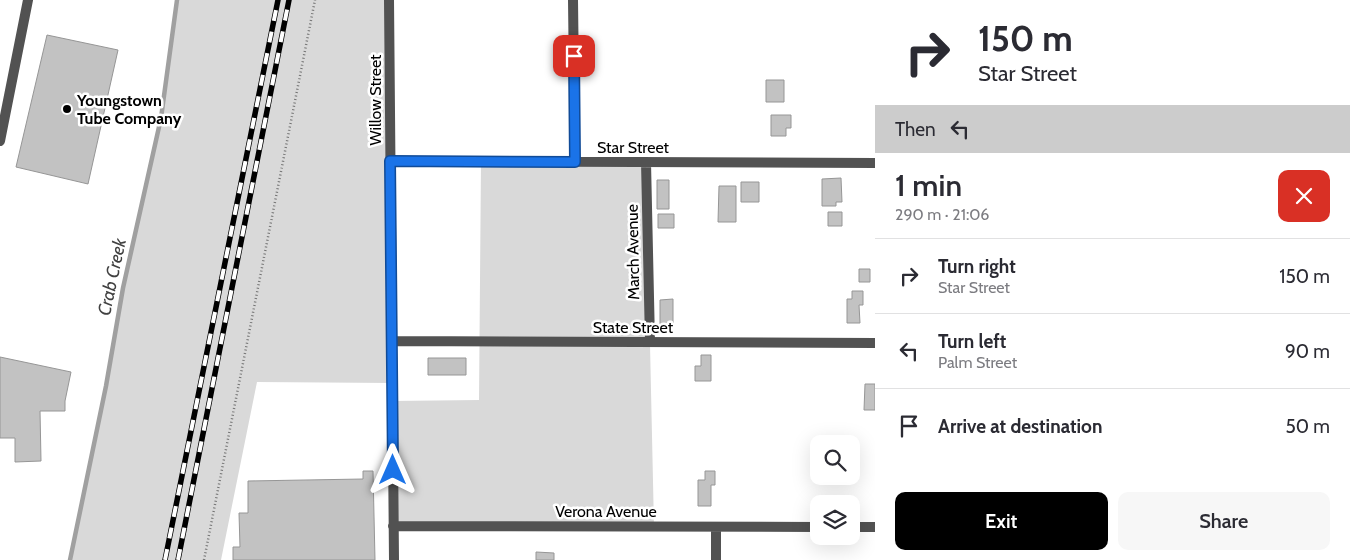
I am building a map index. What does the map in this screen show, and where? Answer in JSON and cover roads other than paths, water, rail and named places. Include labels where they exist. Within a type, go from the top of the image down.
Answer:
[{"type":"street","points":[[0,141],[28,0]]},
{"type":"street","name":"Willow Street","points":[[389,0],[394,560]]},
{"type":"street","points":[[573,0],[575,162]]},
{"type":"street","name":"Star Street","points":[[390,161],[875,163]]},
{"type":"street","name":"March Avenue","points":[[646,162],[650,342]]},
{"type":"street","name":"State Street","points":[[392,342],[875,343]]},
{"type":"street","name":"Verona Avenue","points":[[393,526],[810,527]]},
{"type":"street","points":[[716,526],[716,560]]},
{"type":"street","points":[[860,527],[875,527]]},
{"type":"waterway","name":"Crab Creek","points":[[70,560],[106,386],[123,288],[161,118],[177,0]]},
{"type":"railway","points":[[165,560],[278,0]]},
{"type":"railway","points":[[178,560],[289,0]]},
{"type":"place","name":"Youngstown Tube Company","points":[[67,109]]}]
